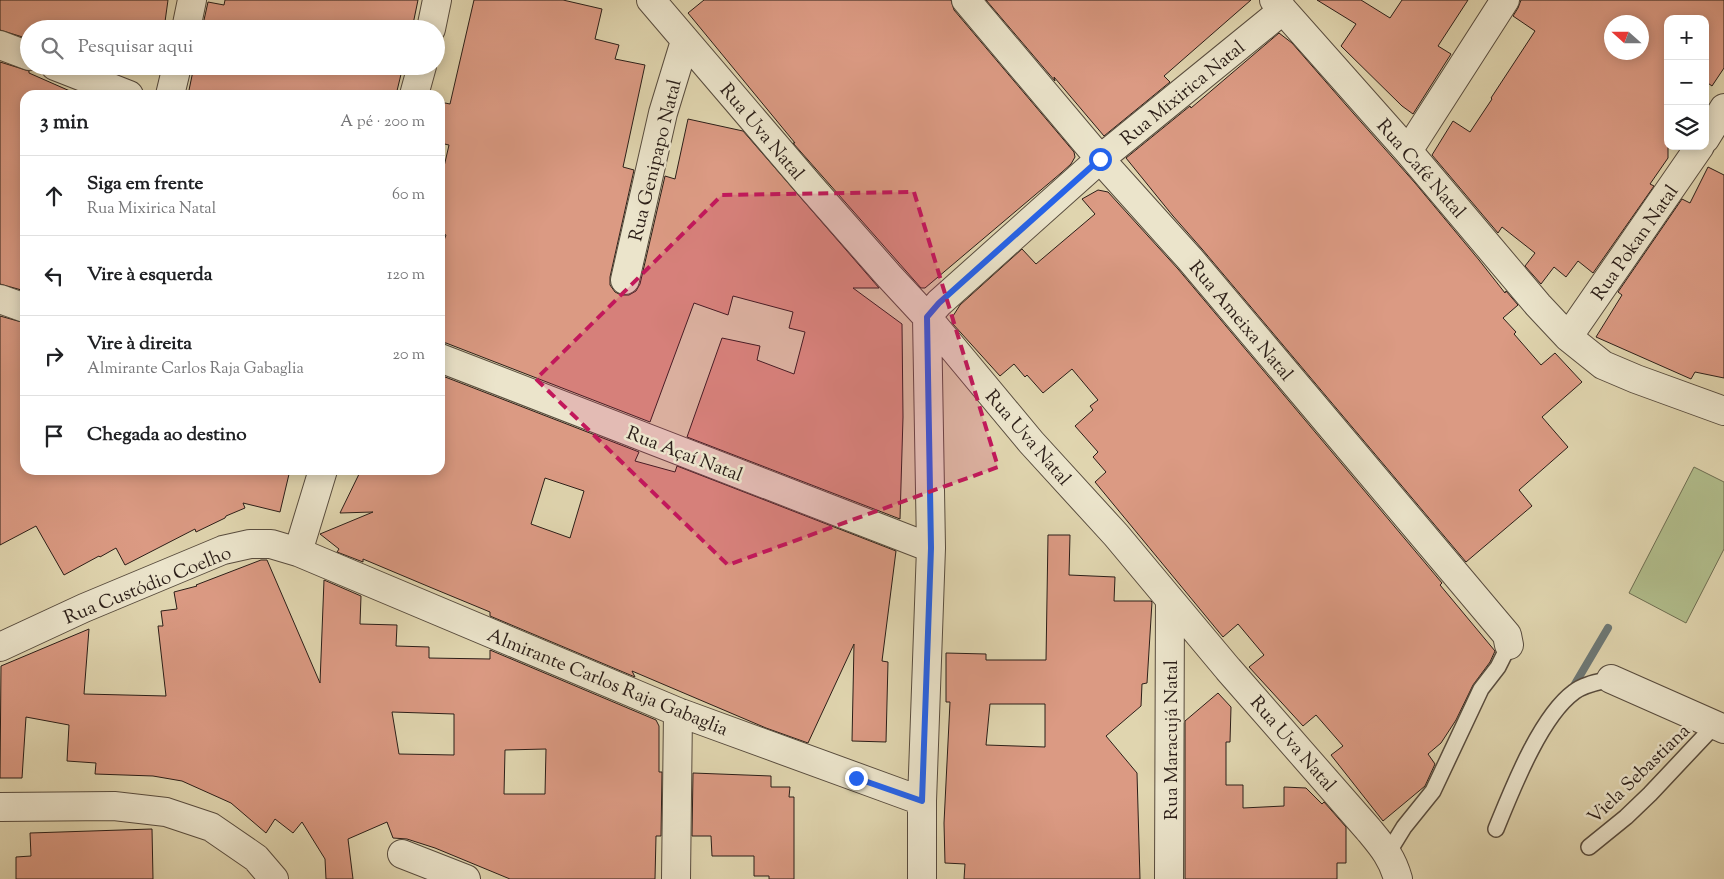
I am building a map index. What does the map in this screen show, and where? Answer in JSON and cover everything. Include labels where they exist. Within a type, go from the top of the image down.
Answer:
[{"type":"street","points":[[188,20],[192,0]]},
{"type":"street","points":[[433,20],[437,0]]},
{"type":"street","name":"Rua Uva Natal","points":[[651,0],[883,269],[927,317],[989,392],[1116,536],[1388,854],[1394,864],[1398,879]]},
{"type":"street","name":"Rua Ameixa Natal","points":[[966,0],[1100,159],[1190,259],[1342,438],[1507,634],[1509,645]]},
{"type":"street","points":[[1408,151],[1506,0]]},
{"type":"street","name":"Rua Mixirica Natal","points":[[927,317],[939,303],[1100,159],[1278,5]]},
{"type":"street","name":"Rua Café Natal","points":[[1278,5],[1408,151],[1538,306],[1568,338],[1603,364],[1636,379],[1724,411]]},
{"type":"street","name":"Rua Genipapo Natal","points":[[625,280],[663,113],[685,41]]},
{"type":"street","points":[[0,44],[20,52]]},
{"type":"street","points":[[79,75],[116,90]]},
{"type":"street","points":[[171,90],[175,75]]},
{"type":"street","points":[[415,90],[420,75]]},
{"type":"street","name":"Rua Pokan Natal","points":[[1709,142],[1724,108]]},
{"type":"street","name":"Rua Pokan Natal","points":[[1568,338],[1703,150]]},
{"type":"street","points":[[0,299],[20,306]]},
{"type":"street","points":[[922,879],[922,801],[931,548],[927,317]]},
{"type":"street","name":"Rua Açaí Natal","points":[[445,360],[931,548]]},
{"type":"street","points":[[298,552],[321,475]]},
{"type":"street","name":"Rua Custódio Coelho","points":[[0,647],[84,608],[222,550],[250,544],[271,544],[298,552]]},
{"type":"street","name":"Almirante Carlos Raja Gabaglia","points":[[298,552],[678,712],[922,801]]},
{"type":"street","name":"Rua Maracujá Natal","points":[[1168,879],[1170,600]]},
{"type":"street","points":[[1610,679],[1720,727]]},
{"type":"street","points":[[676,879],[678,712]]},
{"type":"street","points":[[0,807],[114,806],[166,812],[211,826],[256,858],[274,879]]},
{"type":"street","points":[[402,854],[466,879]]},
{"type":"lane","points":[[1388,854],[1404,827],[1436,786],[1481,689],[1498,667],[1509,645]]},
{"type":"lane","points":[[1496,829],[1510,795],[1548,721],[1562,702],[1576,690],[1610,679]]},
{"type":"lane","name":"Viela Sebastiana","points":[[1589,847],[1626,816],[1720,727]]},
{"type":"highlighted area","points":[[914,192],[998,467],[728,565],[536,379],[722,195]]},
{"type":"green space","points":[[1694,467],[1724,482],[1724,549],[1686,623],[1629,593]]},
{"type":"building","points":[[0,0],[168,0],[165,20],[20,20],[20,36],[0,30]]},
{"type":"building","points":[[225,0],[418,0],[414,20],[204,20],[208,2],[224,5]]},
{"type":"building","points":[[474,0],[563,0],[602,9],[595,39],[619,45],[615,59],[645,65],[623,167],[634,170],[610,277],[610,285],[615,292],[621,295],[629,295],[636,291],[640,284],[665,176],[675,179],[688,119],[743,131],[879,288],[853,288],[902,324],[903,417],[900,519],[687,437],[722,338],[760,346],[757,360],[794,374],[805,332],[789,328],[793,312],[733,296],[728,315],[694,303],[650,422],[445,343],[445,162],[449,145],[445,144],[445,103],[450,104]]},
{"type":"building","points":[[704,0],[951,0],[954,10],[1074,152],[1075,157],[1071,164],[1061,173],[925,288],[921,288],[793,143],[795,143],[688,13]]},
{"type":"building","points":[[986,0],[1251,0],[1164,76],[1170,82],[1104,136]]},
{"type":"building","points":[[1317,0],[1361,0],[1390,18],[1402,0],[1468,0],[1438,46],[1451,54],[1413,114],[1402,106],[1341,46],[1356,24]]},
{"type":"building","points":[[1521,0],[1724,0],[1724,68],[1712,86],[1709,84],[1709,15],[1664,15],[1664,150],[1668,150],[1668,158],[1650,184],[1654,186],[1593,273],[1578,261],[1566,277],[1554,267],[1541,284],[1525,266],[1535,253],[1502,227],[1498,233],[1432,155],[1453,121],[1470,132],[1535,31],[1513,16]]},
{"type":"building","points":[[1279,33],[1292,43],[1415,183],[1505,293],[1506,291],[1518,305],[1503,318],[1516,332],[1514,334],[1541,365],[1555,353],[1582,382],[1542,417],[1568,447],[1519,490],[1532,506],[1466,562],[1126,158],[1190,106],[1191,108]]},
{"type":"building","points":[[0,62],[20,68],[20,75],[34,75],[68,90],[20,90],[20,290],[0,284]]},
{"type":"building","points":[[192,75],[401,75],[397,90],[189,90]]},
{"type":"building","points":[[1708,167],[1724,175],[1724,378],[1695,372],[1691,379],[1596,337],[1622,295],[1618,292],[1682,199],[1690,203]]},
{"type":"building","points":[[1098,190],[1108,192],[1178,269],[1442,583],[1440,585],[1495,651],[1490,662],[1473,685],[1456,720],[1441,743],[1428,754],[1435,764],[1425,786],[1383,821],[1331,755],[1343,746],[1316,715],[1303,726],[1249,667],[1264,655],[1238,624],[1223,637],[1095,482],[1106,472],[1093,457],[1098,452],[1075,426],[1093,410],[1090,406],[1098,400],[1072,369],[1043,393],[1014,364],[1000,376],[952,323],[953,316],[960,305],[1022,249],[1036,264],[1095,214],[1082,199]]},
{"type":"building","points":[[0,316],[20,322],[20,475],[289,475],[280,512],[243,503],[245,508],[196,532],[195,529],[125,565],[116,548],[64,575],[36,526],[0,545]]},
{"type":"building","points":[[445,377],[639,452],[635,461],[675,472],[677,466],[896,551],[882,661],[888,662],[886,742],[852,741],[854,644],[808,743],[766,728],[632,671],[635,677],[490,616],[490,612],[363,559],[363,562],[337,552],[339,549],[320,534],[373,512],[340,513],[359,475],[445,475]],"holes":[[[545,478],[584,491],[570,538],[531,524]]]},
{"type":"building","points":[[1048,535],[1070,535],[1069,575],[1115,577],[1114,601],[1152,602],[1147,683],[1142,684],[1141,706],[1106,736],[1137,773],[1140,879],[964,879],[965,864],[945,863],[944,823],[950,702],[946,702],[946,653],[986,654],[986,660],[1046,660]],"holes":[[[990,704],[1045,704],[1045,747],[986,745]]]},
{"type":"building","points":[[261,560],[267,560],[320,683],[324,580],[361,596],[360,624],[397,625],[396,646],[429,647],[429,658],[490,659],[490,650],[656,720],[659,726],[659,772],[662,772],[661,836],[656,836],[655,879],[510,879],[435,848],[407,839],[393,838],[387,822],[348,839],[353,879],[326,879],[325,859],[302,822],[293,833],[275,819],[266,833],[231,803],[182,781],[153,776],[95,774],[96,763],[67,761],[69,725],[26,717],[22,778],[0,778],[1,666],[89,629],[84,694],[166,696],[158,626],[163,626],[161,611],[177,609],[174,592]],"holes":[[[392,712],[454,714],[454,755],[399,754]],[[546,749],[545,794],[504,794],[505,750]]]},
{"type":"building","points":[[1218,693],[1231,707],[1230,742],[1226,742],[1226,785],[1243,785],[1243,808],[1284,806],[1284,787],[1306,788],[1322,804],[1324,802],[1346,827],[1346,863],[1337,863],[1337,879],[1185,879],[1185,721]]},
{"type":"building","points":[[693,773],[771,776],[771,787],[790,787],[789,797],[794,797],[794,879],[769,879],[769,876],[754,876],[754,856],[712,856],[711,836],[692,836]]},
{"type":"building","points":[[152,829],[153,879],[16,879],[16,857],[31,856],[30,833]]},
{"type":"waterway","points":[[1572,689],[1608,628]]},
{"type":"route","points":[[856,778],[922,801],[931,548],[927,317],[939,303],[1100,159]]}]
